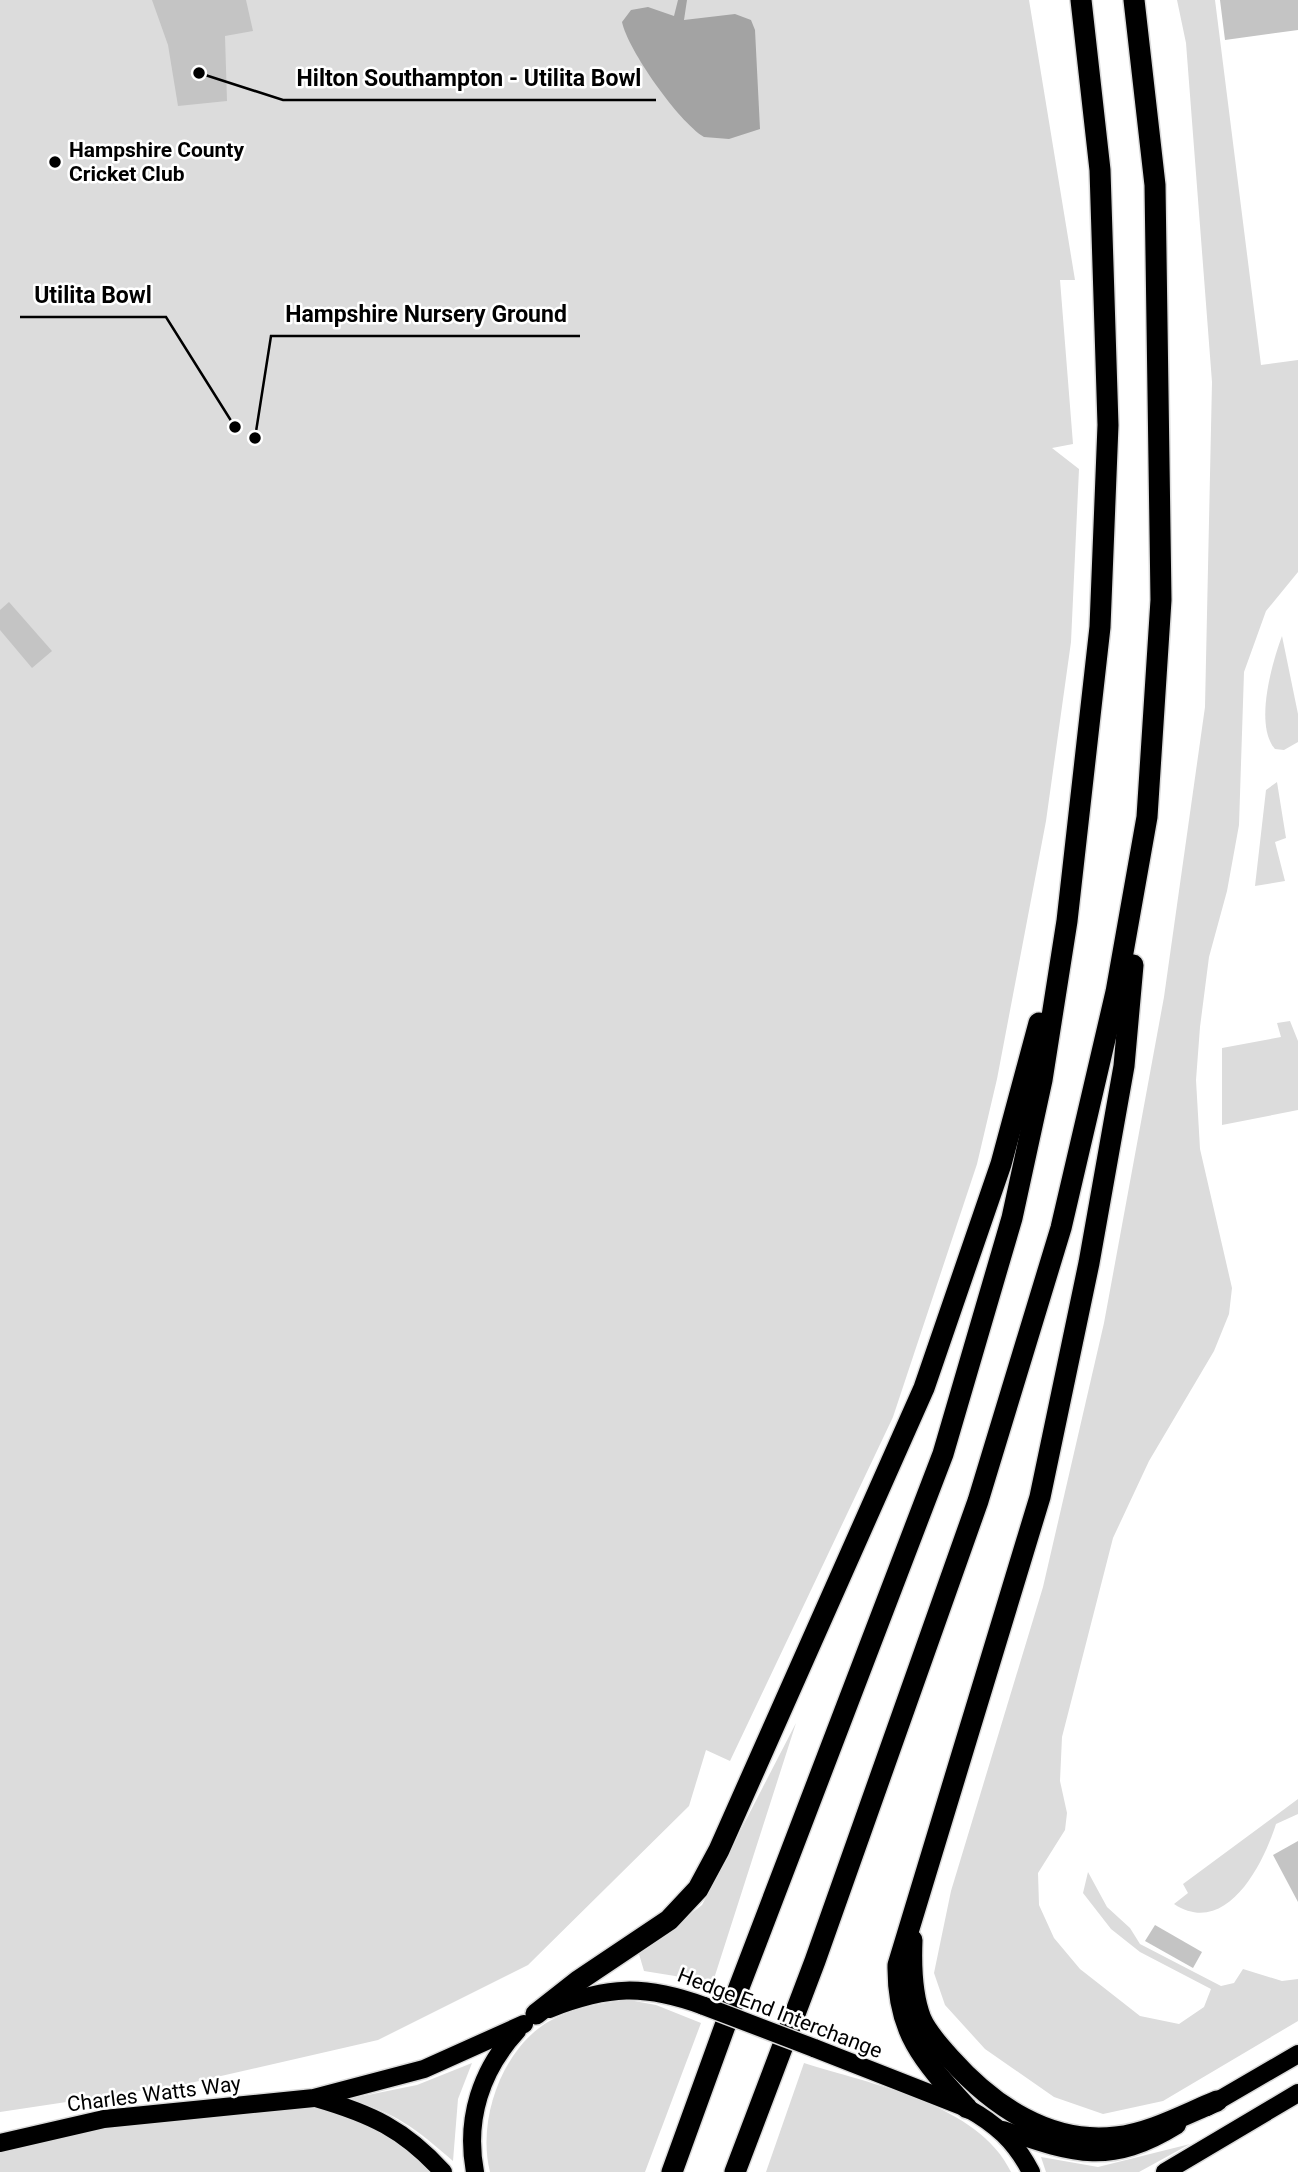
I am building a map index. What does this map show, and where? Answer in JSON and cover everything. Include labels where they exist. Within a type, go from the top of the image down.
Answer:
[{"type":"highway","points":[[672,2172],[743,1977],[943,1454],[1012,1218],[1042,1080],[1067,921],[1100,627],[1108,425],[1100,170],[1081,0]]},
{"type":"highway","points":[[967,2108],[921,2055],[902,2017],[898,1993],[898,1965],[1042,1484],[1088,1263],[1124,1066],[1147,817],[1161,600],[1161,443],[1155,185],[1134,0]]},
{"type":"highway","points":[[735,2172],[815,1961],[978,1501],[1018,1371],[1064,1215],[1116,992],[1147,817]]},
{"type":"highway","points":[[530,2019],[578,1981],[669,1920],[698,1889],[719,1850],[925,1388],[1001,1164],[1067,921]]},
{"type":"highway","points":[[914,1913],[912,1954],[921,2019],[939,2045],[973,2084],[1016,2116],[1064,2135],[1116,2137],[1159,2125],[1217,2101]]},
{"type":"main road","name":"Hedge End Interchange","points":[[530,2019],[585,1996],[625,1989],[671,1995],[967,2108],[1003,2130],[1031,2172]]},
{"type":"main road","name":"Charles Watts Way","points":[[0,2143],[104,2119],[314,2098],[424,2070],[530,2019]]},
{"type":"main road","points":[[475,2172],[471,2142],[473,2121],[484,2080],[494,2061],[530,2019]]},
{"type":"main road","points":[[1003,2130],[1059,2149],[1114,2153],[1148,2143],[1298,2054]]},
{"type":"main road","points":[[1165,2172],[1298,2093]]},
{"type":"main road","name":"Charles Watts Way","points":[[314,2098],[376,2117],[396,2128],[443,2172]]},
{"type":"shaded area","points":[[0,0],[1029,0],[1075,280],[1060,280],[1073,444],[1052,448],[1079,469],[1071,642],[1046,821],[997,1079],[977,1164],[893,1417],[730,1761],[706,1750],[689,1806],[528,1965],[378,2040],[186,2084],[0,2112]]},
{"type":"shaded area","points":[[678,0],[687,0],[684,20],[735,14],[751,20],[755,30],[760,129],[729,139],[704,137],[693,129],[668,101],[644,66],[622,22],[631,10],[648,7],[674,16]]},
{"type":"shaded area","points":[[1177,0],[1215,0],[1261,365],[1298,360],[1298,572],[1266,611],[1244,672],[1239,825],[1227,891],[1209,957],[1200,1027],[1196,1080],[1200,1149],[1232,1288],[1229,1314],[1214,1351],[1149,1461],[1113,1538],[1062,1737],[1060,1781],[1067,1813],[1065,1830],[1038,1873],[1039,1905],[1054,1938],[1080,1969],[1140,2016],[1179,2024],[1204,2007],[1211,1989],[1140,1952],[1111,1929],[1083,1893],[1088,1872],[1107,1907],[1130,1928],[1140,1944],[1221,1986],[1234,1983],[1243,1969],[1282,1981],[1298,1979],[1298,2021],[1163,2101],[1103,2114],[1054,2097],[985,2049],[945,2005],[934,1973],[951,1891],[1043,1587],[1104,1323],[1164,997],[1205,707],[1212,382],[1186,43]]},
{"type":"shaded area","points":[[1282,636],[1298,714],[1298,742],[1284,750],[1275,749],[1269,738],[1265,710],[1270,677]]},
{"type":"shaded area","points":[[1277,782],[1286,838],[1275,842],[1285,881],[1255,886],[1266,790]]},
{"type":"shaded area","points":[[1290,1021],[1298,1041],[1298,1110],[1222,1125],[1222,1048],[1281,1037],[1277,1023]]},
{"type":"shaded area","points":[[796,1723],[711,1988],[675,1976],[644,1971],[639,1954],[702,1905]]},
{"type":"shaded area","points":[[1298,1799],[1298,1814],[1276,1824],[1252,1876],[1226,1904],[1210,1912],[1193,1912],[1174,1904],[1188,1893],[1183,1884]]},
{"type":"shaded area","points":[[629,2000],[656,2005],[701,2023],[645,2172],[490,2172],[487,2131],[490,2110],[496,2089],[516,2051],[530,2036],[556,2018],[586,2007]]},
{"type":"shaded area","points":[[472,2063],[458,2099],[453,2161],[404,2123],[379,2110],[348,2099],[417,2085]]},
{"type":"shaded area","points":[[804,2063],[890,2089],[949,2113],[974,2129],[996,2149],[1011,2172],[766,2172]]},
{"type":"shaded area","points":[[314,2098],[396,2128],[431,2172],[0,2172],[0,2143],[104,2119]]},
{"type":"shaded area","points":[[1190,2144],[1139,2172],[1046,2172],[1041,2157],[1098,2167]]},
{"type":"building","points":[[152,0],[246,0],[253,31],[225,36],[227,101],[178,106],[168,45]]},
{"type":"building","points":[[1220,0],[1298,0],[1298,30],[1225,40]]},
{"type":"building","points":[[9,602],[52,651],[32,668],[0,630],[0,610]]},
{"type":"building","points":[[1298,1841],[1298,1902],[1273,1855]]},
{"type":"building","points":[[1155,1925],[1202,1952],[1193,1968],[1145,1941]]},
{"type":"place","name":"Hilton Southampton - Utilita Bowl","points":[[199,73]]},
{"type":"place","name":"Hampshire County Cricket Club","points":[[55,162]]},
{"type":"place","name":"Utilita Bowl","points":[[235,427]]},
{"type":"place","name":"Hampshire Nursery Ground","points":[[255,438]]}]
